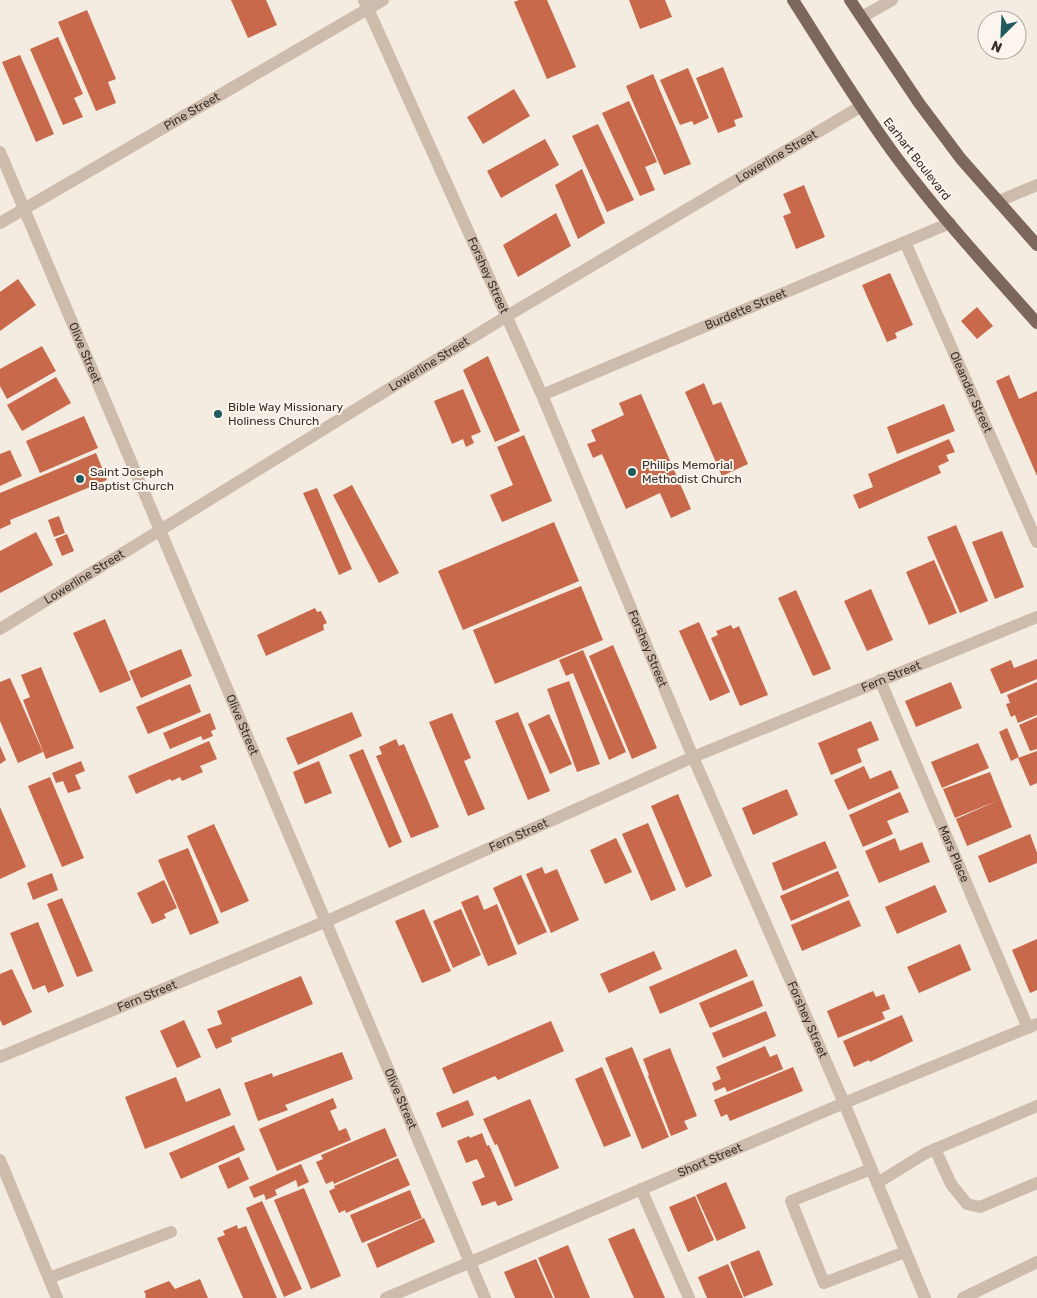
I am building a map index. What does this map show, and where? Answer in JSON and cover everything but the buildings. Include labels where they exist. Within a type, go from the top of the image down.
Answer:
[{"type":"main road","name":"Earhart Boulevard","points":[[793,0],[860,106],[898,160],[1037,323]]},
{"type":"main road","points":[[850,0],[919,103],[962,159],[1037,245]]},
{"type":"street","name":"Pine Street","points":[[0,222],[25,209],[366,4],[384,0]]},
{"type":"street","points":[[862,17],[892,0]]},
{"type":"street","name":"Forshey Street","points":[[366,4],[542,395],[693,757],[844,1103],[925,1298]]},
{"type":"street","name":"Lowerline Street","points":[[0,629],[507,316],[860,106]]},
{"type":"street","name":"Olive Street","points":[[0,152],[485,1298]]},
{"type":"street","points":[[999,201],[1037,185]]},
{"type":"street","name":"Burdette Street","points":[[542,395],[950,223]]},
{"type":"street","name":"Oleander Street","points":[[905,242],[1037,542]]},
{"type":"street","name":"Fern Street","points":[[0,1057],[326,921],[693,757],[1037,617]]},
{"type":"street","name":"Mars Place","points":[[880,680],[1032,1026]]},
{"type":"street","name":"Short Street","points":[[386,1298],[844,1103],[1032,1026]]},
{"type":"street","points":[[877,1183],[926,1153],[1037,1106]]},
{"type":"street","points":[[935,1149],[951,1184],[967,1204],[980,1207],[1037,1183]]},
{"type":"street","points":[[0,1160],[57,1298]]},
{"type":"street","points":[[871,1169],[792,1201],[824,1283],[906,1252]]},
{"type":"street","points":[[641,1189],[689,1298]]},
{"type":"street","points":[[49,1278],[171,1232]]},
{"type":"street","points":[[963,1298],[988,1292],[1037,1262]]},
{"type":"place","name":"Bible Way Missionary Holiness Church","points":[[218,414]]},
{"type":"place","name":"Philips Memorial Methodist Church","points":[[632,472]]},
{"type":"place","name":"Saint Joseph Baptist Church","points":[[80,479]]}]
